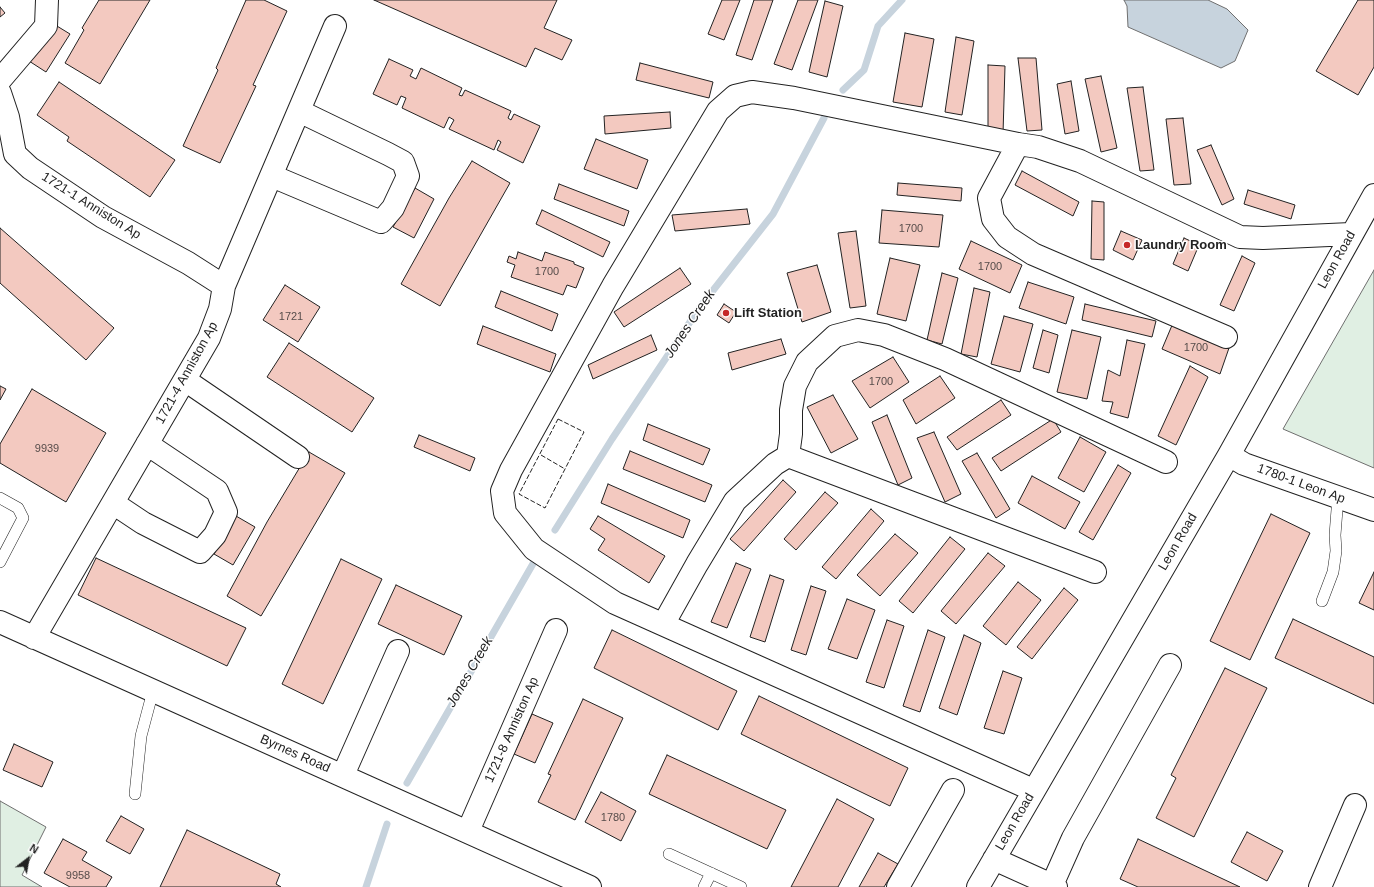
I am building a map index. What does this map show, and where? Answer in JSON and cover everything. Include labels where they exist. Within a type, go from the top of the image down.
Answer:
[{"type":"street","points":[[0,80],[46,26],[48,0]]},
{"type":"street","name":"1721-4 Anniston Ap","points":[[34,638],[209,338],[220,309],[224,286],[335,26]]},
{"type":"street","points":[[1033,790],[664,623],[615,603],[534,549],[505,513],[502,491],[511,470],[612,286],[718,111],[735,96],[752,92],[801,99],[1018,144],[1038,146],[1080,161],[1240,237],[1263,238],[1351,234]]},
{"type":"street","name":"1721-1 Anniston Ap","points":[[0,93],[8,117],[15,154],[30,168],[102,216],[224,286]]},
{"type":"street","points":[[272,176],[381,222],[393,208],[408,176],[403,162],[299,111]]},
{"type":"street","points":[[1018,144],[989,198],[993,219],[1007,237],[1033,254],[1226,338]]},
{"type":"street","name":"Leon Road","points":[[978,887],[1229,455],[1374,195]]},
{"type":"street","points":[[788,456],[791,434],[791,410],[795,386],[807,362],[835,336],[858,330],[884,335],[938,357],[1166,462]]},
{"type":"street","points":[[185,380],[298,457]]},
{"type":"street","points":[[113,503],[143,523],[200,552],[215,535],[226,512],[217,491],[147,444]]},
{"type":"street","name":"1780-1 Leon Ap","points":[[1229,455],[1244,464],[1374,510]]},
{"type":"street","points":[[664,623],[696,564],[735,501],[775,464],[788,456]]},
{"type":"street","points":[[788,456],[1095,572]]},
{"type":"street","name":"Byrnes Road","points":[[0,622],[590,887]]},
{"type":"street","name":"1721-8 Anniston Ap","points":[[468,831],[556,630]]},
{"type":"street","points":[[343,775],[398,651]]},
{"type":"street","points":[[994,859],[1054,886],[1073,838],[1170,665]]},
{"type":"street","points":[[898,887],[953,790]]},
{"type":"street","points":[[1320,887],[1355,805]]},
{"type":"lane","points":[[1322,602],[1333,572],[1336,551],[1335,535],[1338,497]]},
{"type":"lane","points":[[0,498],[18,508],[23,518],[0,562]]},
{"type":"lane","points":[[135,794],[141,736],[153,691]]},
{"type":"lane","points":[[669,854],[741,887]]},
{"type":"lane","points":[[704,887],[710,873]]},
{"type":"green space","points":[[1374,270],[1374,468],[1283,429]]},
{"type":"green space","points":[[0,801],[46,827],[22,875],[42,887],[0,887]]},
{"type":"shaded area","points":[[1124,0],[1208,0],[1227,9],[1248,30],[1235,61],[1221,68],[1128,27],[1127,6]]},
{"type":"building","points":[[99,0],[150,0],[100,84],[65,63],[84,30],[82,28]]},
{"type":"building","points":[[246,0],[264,0],[287,11],[253,85],[256,86],[220,163],[183,146],[218,70],[216,68]]},
{"type":"building","points":[[374,0],[557,0],[544,28],[572,40],[562,60],[535,48],[526,67]]},
{"type":"building","points":[[722,0],[740,0],[724,40],[708,34]]},
{"type":"building","points":[[754,0],[773,0],[752,60],[736,55]]},
{"type":"building","points":[[798,0],[818,0],[792,70],[774,64]]},
{"type":"building","points":[[1358,0],[1374,0],[1374,67],[1358,95],[1316,71]]},
{"type":"building","points":[[825,1],[843,6],[827,77],[809,72]]},
{"type":"building","points":[[0,7],[5,13],[0,17]]},
{"type":"building","points":[[52,23],[70,34],[46,72],[29,61]]},
{"type":"building","points":[[905,33],[934,39],[922,107],[893,102]]},
{"type":"building","points":[[956,37],[974,41],[962,115],[945,112]]},
{"type":"building","points":[[1018,58],[1036,58],[1042,130],[1027,131]]},
{"type":"building","points":[[389,59],[413,70],[410,76],[416,79],[421,68],[462,88],[459,95],[462,96],[465,90],[511,111],[508,118],[511,120],[514,114],[540,126],[523,163],[497,150],[501,142],[498,140],[494,150],[449,129],[454,120],[449,117],[444,128],[402,108],[406,98],[401,96],[397,105],[373,94]]},
{"type":"building","points":[[640,63],[713,82],[709,98],[636,80]]},
{"type":"building","points":[[988,65],[1005,66],[1003,134],[988,133]]},
{"type":"building","points":[[1101,76],[1117,148],[1101,152],[1085,79]]},
{"type":"building","points":[[1071,81],[1079,131],[1065,134],[1057,84]]},
{"type":"building","points":[[59,82],[175,160],[150,197],[67,141],[69,137],[37,115]]},
{"type":"building","points":[[1143,87],[1154,170],[1140,171],[1127,88]]},
{"type":"building","points":[[670,112],[671,128],[605,134],[604,116]]},
{"type":"building","points":[[1183,118],[1191,184],[1174,185],[1166,119]]},
{"type":"building","points":[[596,139],[648,160],[637,189],[584,169]]},
{"type":"building","points":[[1211,145],[1234,199],[1222,205],[1197,150]]},
{"type":"building","points":[[472,161],[510,183],[440,306],[401,284],[449,198]]},
{"type":"building","points":[[1022,171],[1079,202],[1073,216],[1015,185]]},
{"type":"building","points":[[898,183],[962,188],[961,201],[897,195]]},
{"type":"building","points":[[559,184],[629,211],[624,226],[554,199]]},
{"type":"building","points":[[415,188],[434,199],[414,238],[393,227]]},
{"type":"building","points":[[1248,190],[1295,205],[1291,219],[1244,204]]},
{"type":"building","points":[[1092,201],[1104,202],[1104,260],[1091,259]]},
{"type":"building","points":[[747,209],[750,224],[675,231],[672,215]]},
{"type":"building","points":[[542,210],[610,242],[603,257],[536,224]]},
{"type":"building","points":[[882,210],[943,215],[939,247],[879,243]]},
{"type":"building","points":[[0,228],[114,328],[86,360],[0,283]]},
{"type":"building","points":[[856,231],[866,306],[850,308],[838,233]]},
{"type":"building","name":"Laundry Room","points":[[1121,231],[1142,240],[1133,260],[1113,250]]},
{"type":"building","points":[[1184,238],[1199,245],[1188,271],[1173,264]]},
{"type":"building","points":[[971,241],[1022,265],[1010,293],[959,269]]},
{"type":"building","points":[[518,252],[542,261],[545,252],[574,262],[574,264],[584,268],[576,288],[567,285],[563,295],[511,277],[515,265],[507,262],[509,256],[516,259]]},
{"type":"building","points":[[1242,256],[1255,263],[1234,311],[1220,305]]},
{"type":"building","points":[[890,258],[920,265],[906,321],[877,314]]},
{"type":"building","points":[[817,265],[831,312],[802,322],[787,273]]},
{"type":"building","points":[[680,268],[691,284],[624,327],[614,312]]},
{"type":"building","points":[[942,273],[958,278],[942,344],[927,340]]},
{"type":"building","points":[[1028,282],[1074,297],[1066,324],[1019,308]]},
{"type":"building","points":[[285,285],[320,307],[298,342],[263,320]]},
{"type":"building","points":[[974,288],[990,292],[977,357],[961,354]]},
{"type":"building","points":[[501,291],[558,314],[552,331],[495,307]]},
{"type":"building","name":"Lift Station","points":[[724,304],[736,312],[729,323],[717,315]]},
{"type":"building","points":[[1085,304],[1156,321],[1152,337],[1082,320]]},
{"type":"building","points":[[1004,316],[1033,324],[1020,372],[991,364]]},
{"type":"building","points":[[1173,323],[1229,348],[1220,374],[1162,349]]},
{"type":"building","points":[[483,326],[556,354],[550,372],[477,344]]},
{"type":"building","points":[[1043,330],[1058,335],[1049,373],[1033,368]]},
{"type":"building","points":[[1072,330],[1101,337],[1087,399],[1057,392]]},
{"type":"building","points":[[651,335],[657,350],[593,379],[588,365]]},
{"type":"building","points":[[781,339],[786,354],[732,370],[728,353]]},
{"type":"building","points":[[1127,340],[1145,344],[1128,418],[1110,413],[1113,402],[1102,401],[1108,370],[1120,376]]},
{"type":"building","points":[[289,343],[374,398],[352,432],[267,377]]},
{"type":"building","points":[[893,357],[909,382],[870,408],[852,381]]},
{"type":"building","points":[[1190,366],[1208,377],[1176,445],[1158,436]]},
{"type":"building","points":[[940,376],[955,398],[916,424],[903,400]]},
{"type":"building","points":[[0,386],[6,389],[0,400]]},
{"type":"building","points":[[32,389],[106,433],[66,502],[0,463],[0,444]]},
{"type":"building","points":[[833,395],[858,439],[831,453],[807,407]]},
{"type":"building","points":[[1001,400],[1011,415],[957,450],[947,437]]},
{"type":"building","points":[[887,415],[912,478],[898,485],[872,422]]},
{"type":"building","points":[[1053,419],[1061,432],[1001,471],[992,458]]},
{"type":"building","points":[[648,424],[710,449],[703,465],[643,440]]},
{"type":"building","points":[[934,432],[961,494],[945,502],[917,438]]},
{"type":"building","points":[[419,435],[475,458],[470,471],[414,447]]},
{"type":"building","points":[[1080,437],[1106,452],[1084,492],[1058,478]]},
{"type":"building","points":[[630,451],[712,485],[705,502],[623,469]]},
{"type":"building","points":[[309,452],[345,473],[261,616],[227,596],[267,522]]},
{"type":"building","points":[[977,453],[1010,509],[996,518],[962,461]]},
{"type":"building","points":[[1118,465],[1131,473],[1093,540],[1079,532]]},
{"type":"building","points":[[1032,476],[1080,502],[1065,529],[1018,503]]},
{"type":"building","points":[[783,480],[796,492],[744,551],[730,539]]},
{"type":"building","points":[[608,484],[690,520],[683,538],[601,503]]},
{"type":"building","points":[[825,492],[838,503],[796,550],[784,539]]},
{"type":"building","points":[[871,509],[884,521],[836,579],[822,567]]},
{"type":"building","points":[[1271,514],[1310,533],[1250,660],[1210,641]]},
{"type":"building","points":[[236,516],[255,527],[233,565],[214,554]]},
{"type":"building","points":[[598,516],[665,556],[649,583],[598,550],[605,539],[590,529]]},
{"type":"building","points":[[895,534],[918,553],[880,596],[857,575]]},
{"type":"building","points":[[950,537],[965,549],[913,613],[899,601]]},
{"type":"building","points":[[988,553],[1005,566],[956,624],[941,611]]},
{"type":"building","points":[[96,558],[246,628],[227,666],[78,595]]},
{"type":"building","points":[[341,559],[382,579],[323,704],[282,684]]},
{"type":"building","points":[[736,563],[751,569],[727,628],[711,622]]},
{"type":"building","points":[[1374,572],[1374,610],[1359,603]]},
{"type":"building","points":[[770,575],[784,580],[765,642],[750,637]]},
{"type":"building","points":[[1018,582],[1041,600],[1006,645],[983,626]]},
{"type":"building","points":[[396,585],[462,616],[444,655],[378,624]]},
{"type":"building","points":[[811,586],[826,591],[806,655],[791,650]]},
{"type":"building","points":[[1064,588],[1078,600],[1032,659],[1017,647]]},
{"type":"building","points":[[847,599],[875,610],[857,659],[828,649]]},
{"type":"building","points":[[1293,619],[1374,657],[1374,704],[1275,658]]},
{"type":"building","points":[[887,620],[904,626],[884,688],[866,682]]},
{"type":"building","points":[[612,630],[737,691],[718,730],[594,668]]},
{"type":"building","points":[[928,630],[945,637],[920,712],[903,706]]},
{"type":"building","points":[[964,635],[981,643],[957,715],[939,708]]},
{"type":"building","points":[[1225,668],[1267,688],[1194,837],[1156,818],[1176,778],[1171,775]]},
{"type":"building","points":[[1003,671],[1022,678],[1004,734],[984,728]]},
{"type":"building","points":[[759,696],[908,768],[890,806],[741,734]]},
{"type":"building","points":[[583,699],[623,718],[575,820],[538,802],[551,775],[548,774]]},
{"type":"building","points":[[532,714],[553,723],[535,763],[514,754]]},
{"type":"building","points":[[14,744],[53,762],[42,787],[3,770]]},
{"type":"building","points":[[667,755],[786,810],[767,849],[649,794]]},
{"type":"building","points":[[601,792],[636,811],[621,841],[585,822]]},
{"type":"building","points":[[837,799],[874,819],[838,887],[791,887]]},
{"type":"building","points":[[121,816],[144,829],[130,854],[106,841]]},
{"type":"building","points":[[187,830],[280,874],[276,884],[281,887],[160,887]]},
{"type":"building","points":[[1247,832],[1283,851],[1267,881],[1231,862]]},
{"type":"building","points":[[63,839],[87,852],[82,860],[112,877],[106,887],[70,887],[44,873]]},
{"type":"building","points":[[1138,839],[1240,887],[1138,887],[1120,879]]},
{"type":"building","points":[[878,853],[898,864],[884,887],[859,887]]},
{"type":"waterway","name":"Jones Creek","points":[[843,90],[864,70],[878,26],[902,0]]},
{"type":"waterway","name":"Jones Creek","points":[[555,530],[612,439],[700,307],[773,214],[824,118]]},
{"type":"waterway","name":"Jones Creek","points":[[407,783],[534,562]]},
{"type":"waterway","name":"Jones Creek","points":[[366,887],[387,824]]},
{"type":"fence","points":[[558,419],[584,432],[545,508],[519,494],[558,419]]},
{"type":"fence","points":[[541,455],[565,469]]},
{"type":"place","name":"Laundry Room","points":[[1127,245]]},
{"type":"place","name":"Lift Station","points":[[726,313]]}]
